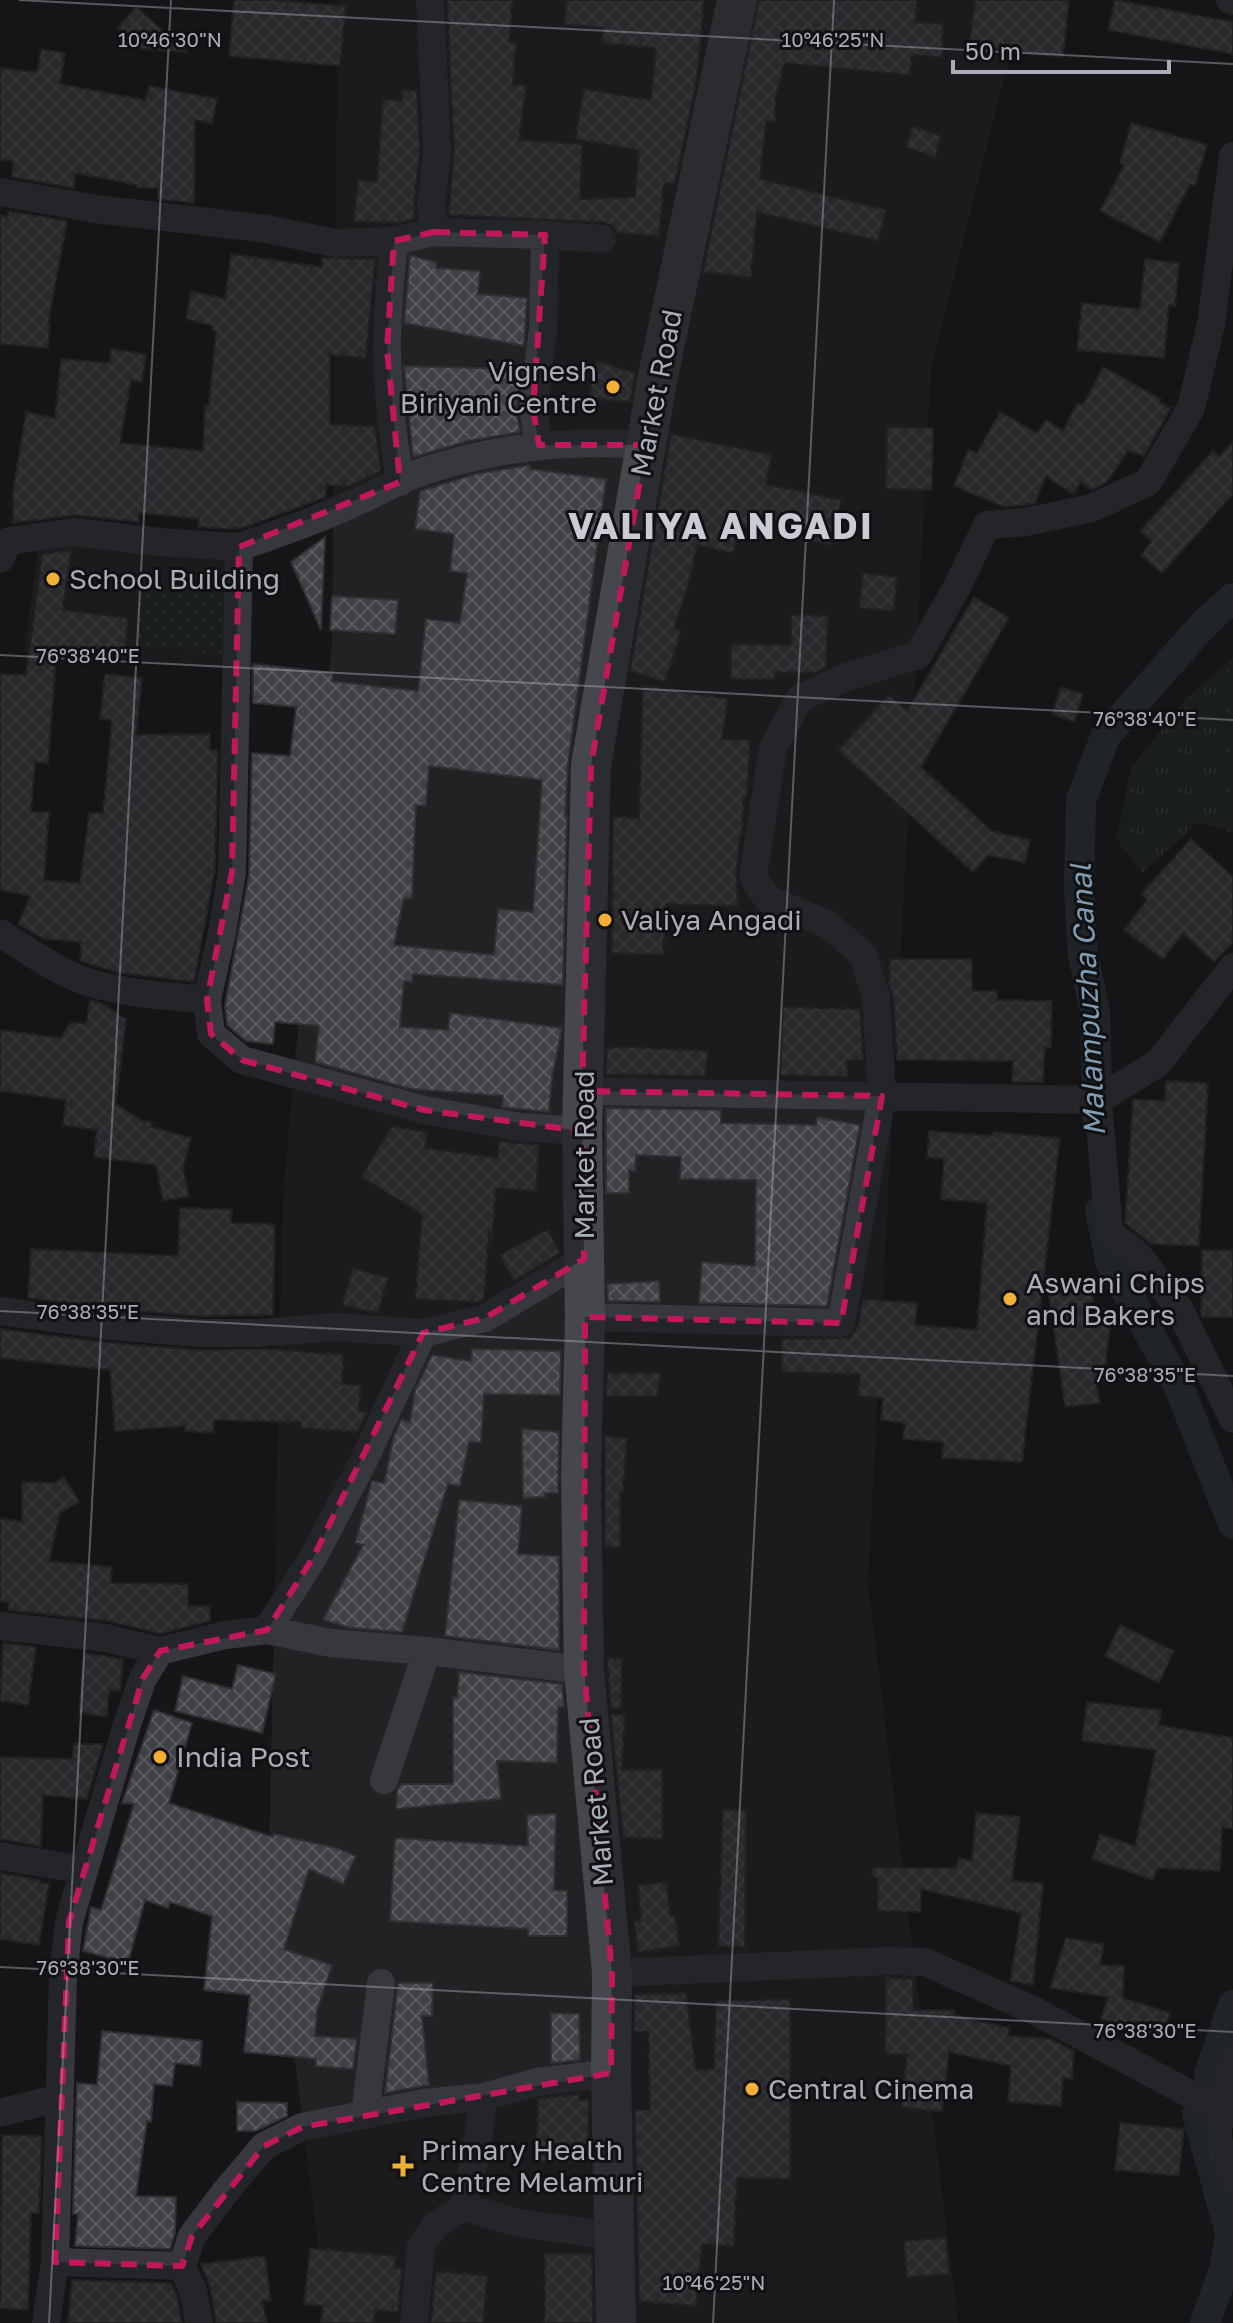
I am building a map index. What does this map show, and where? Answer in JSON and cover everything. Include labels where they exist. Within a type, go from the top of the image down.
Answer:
[{"type":"main road","name":"Market Road","points":[[616,2323],[612,1973],[584,1670],[582,1091],[591,765],[657,381],[737,0]]},
{"type":"street","points":[[430,0],[437,152],[431,206],[434,232]]},
{"type":"street","points":[[585,1317],[841,1323],[882,1096],[876,997],[863,955],[827,924],[768,899],[753,877],[773,748],[800,698],[846,677],[918,655],[956,589],[987,525],[1026,522],[1092,508],[1148,482],[1191,408],[1211,324],[1233,156]]},
{"type":"street","points":[[0,192],[96,209],[267,229],[335,243],[394,241],[434,232],[602,239]]},
{"type":"street","points":[[539,445],[533,409],[543,329],[545,235]]},
{"type":"street","points":[[394,241],[387,349],[390,418],[400,482]]},
{"type":"street","points":[[0,559],[9,541],[74,532],[239,547],[295,528],[400,482],[471,458],[539,445],[600,442],[646,445]]},
{"type":"street","points":[[239,547],[232,872],[207,1000],[211,1034],[242,1060],[424,1110],[520,1127],[582,1131]]},
{"type":"street","points":[[0,933],[85,981],[126,991],[207,1000]]},
{"type":"street","points":[[582,1091],[1098,1100],[1158,1063],[1233,967]]},
{"type":"street","points":[[1098,1100],[1109,1232],[1138,1255],[1179,1308],[1231,1407]]},
{"type":"street","points":[[0,1311],[112,1326],[199,1333],[260,1333],[335,1327],[423,1333],[485,1318],[584,1259]]},
{"type":"street","points":[[267,1630],[314,1556],[364,1460],[423,1333]]},
{"type":"street","points":[[0,1626],[106,1638],[160,1651],[225,1635],[267,1630],[331,1643],[584,1670]]},
{"type":"street","points":[[46,2323],[55,2262],[63,1976],[69,1922],[133,1707],[143,1678],[160,1651]]},
{"type":"street","points":[[384,1780],[427,1651]]},
{"type":"street","points":[[0,1856],[84,1870]]},
{"type":"street","points":[[612,1973],[925,1962],[1035,2011],[1225,2111]]},
{"type":"street","points":[[365,2115],[381,1983]]},
{"type":"street","points":[[1233,2061],[1218,2139],[1233,2182]]},
{"type":"street","points":[[199,2323],[193,2290],[182,2266],[192,2236],[264,2146],[302,2127],[424,2103],[484,2097],[537,2082],[611,2073]]},
{"type":"street","points":[[414,2323],[421,2246],[436,2225],[463,2207],[475,2157],[484,2097]]},
{"type":"street","points":[[0,2113],[59,2098]]},
{"type":"street","points":[[463,2207],[519,2223],[613,2236]]},
{"type":"street","points":[[55,2262],[182,2266]]},
{"type":"highlighted area","points":[[434,232],[545,235],[533,409],[539,445],[646,445],[591,765],[582,1091],[882,1096],[841,1323],[585,1317],[584,1670],[612,1973],[611,2073],[302,2127],[264,2146],[192,2236],[182,2266],[55,2262],[69,1922],[143,1678],[160,1651],[267,1630],[314,1556],[423,1333],[485,1318],[584,1259],[582,1131],[424,1110],[242,1060],[211,1034],[207,1000],[232,872],[239,547],[400,482],[387,349],[394,241]]},
{"type":"shaded area","name":"Valiya Angadi","points":[[338,0],[1024,0],[931,370],[868,1583],[958,2323],[328,2323],[269,1856],[283,1197],[332,642]]},
{"type":"shaded area","points":[[39,543],[235,560],[230,668],[24,651]]},
{"type":"green space","points":[[141,580],[231,587],[226,654],[136,647]]},
{"type":"green space","points":[[1233,658],[1233,833],[1198,822],[1143,873],[1116,839],[1131,768],[1187,697]]},
{"type":"building","points":[[234,0],[346,6],[340,66],[229,56]]},
{"type":"building","points":[[447,0],[513,0],[509,42],[516,43],[513,84],[526,86],[519,140],[582,144],[580,199],[635,197],[639,150],[575,139],[584,89],[651,100],[656,48],[602,43],[604,28],[564,24],[567,0],[704,0],[697,78],[675,183],[664,183],[659,236],[618,233],[612,225],[603,222],[449,215],[454,151]]},
{"type":"building","points":[[759,0],[917,0],[915,22],[943,24],[942,57],[912,55],[910,75],[784,63],[776,97],[775,122],[766,121],[760,179],[886,210],[878,241],[757,212],[751,277],[703,272]]},
{"type":"building","points":[[975,0],[1069,0],[1063,57],[969,46]]},
{"type":"building","points":[[1115,0],[1233,22],[1233,54],[1108,30]]},
{"type":"building","points":[[136,7],[187,52],[142,49],[118,28]]},
{"type":"building","points":[[41,49],[65,53],[60,84],[145,100],[150,86],[217,99],[212,123],[195,120],[194,203],[158,199],[158,188],[137,188],[137,185],[75,173],[74,188],[12,177],[13,161],[0,160],[0,68],[37,72]]},
{"type":"building","points":[[403,90],[417,91],[420,151],[415,219],[397,223],[354,221],[358,180],[377,182],[383,99],[402,101]]},
{"type":"building","points":[[1131,123],[1207,145],[1195,186],[1190,184],[1160,242],[1100,211],[1124,165],[1120,163]]},
{"type":"building","points":[[913,126],[941,136],[935,157],[906,147]]},
{"type":"building","points":[[8,211],[67,221],[48,324],[48,348],[0,344],[0,215],[8,217]]},
{"type":"building","points":[[231,254],[322,267],[322,258],[375,259],[366,358],[330,355],[330,424],[375,427],[381,471],[350,486],[326,485],[326,497],[246,527],[198,527],[199,519],[139,513],[138,522],[76,515],[13,523],[13,491],[26,412],[55,418],[61,359],[110,363],[111,349],[146,354],[142,382],[131,380],[120,443],[203,451],[205,405],[209,405],[216,331],[213,331],[213,326],[186,319],[191,291],[225,299]]},
{"type":"building","points":[[410,255],[437,263],[436,268],[480,271],[478,294],[527,298],[524,346],[404,323]]},
{"type":"building","points":[[1145,259],[1179,263],[1175,306],[1169,305],[1164,358],[1077,350],[1082,303],[1140,309]]},
{"type":"building","name":"Vignesh Biriyani Centre","points":[[597,361],[635,373],[630,402],[588,399]]},
{"type":"building","points":[[404,366],[521,369],[516,407],[520,432],[468,441],[413,457]]},
{"type":"building","points":[[1103,367],[1161,399],[1159,402],[1171,408],[1144,456],[1128,451],[1107,482],[1091,490],[1081,482],[1073,494],[1046,476],[1035,503],[1024,505],[1004,507],[954,486],[968,450],[977,453],[1000,412],[1037,433],[1046,420],[1063,431],[1077,403],[1083,405]]},
{"type":"building","points":[[887,427],[933,428],[932,490],[886,489]]},
{"type":"building","points":[[671,434],[772,455],[766,484],[841,500],[831,545],[739,525],[733,553],[697,545],[674,628],[681,631],[665,682],[630,671]]},
{"type":"building","points":[[1233,442],[1233,494],[1162,573],[1141,555],[1152,541],[1140,531],[1213,451],[1219,457]]},
{"type":"building","points":[[530,465],[530,469],[606,479],[568,764],[563,985],[413,974],[412,982],[404,981],[400,1027],[448,1030],[450,1013],[562,1028],[549,1112],[502,1107],[503,1096],[411,1089],[315,1062],[319,1026],[275,1022],[273,1044],[246,1041],[227,1025],[225,1005],[249,875],[252,753],[290,756],[296,707],[253,703],[253,664],[333,673],[332,681],[418,691],[426,619],[460,623],[467,573],[450,571],[454,534],[415,529],[420,491],[476,474]],"holes":[[[429,766],[542,780],[533,912],[498,909],[494,955],[394,945],[404,898],[412,898],[416,805],[426,806]]]},
{"type":"building","points":[[325,537],[321,630],[291,562]]},
{"type":"building","points":[[71,550],[63,610],[128,618],[124,654],[57,646],[48,763],[35,762],[31,812],[49,812],[44,880],[80,883],[89,813],[103,813],[112,720],[100,719],[105,674],[142,678],[136,735],[210,734],[210,750],[218,750],[215,870],[194,982],[120,973],[80,961],[81,942],[44,939],[18,924],[30,896],[0,890],[0,674],[26,675],[42,554]]},
{"type":"building","points":[[863,573],[897,577],[894,611],[859,608]]},
{"type":"building","points":[[332,596],[398,600],[395,634],[330,630]]},
{"type":"building","points":[[974,597],[1009,618],[921,767],[992,831],[1030,840],[1025,863],[988,855],[973,872],[838,750],[889,695],[907,711]]},
{"type":"building","points":[[791,615],[828,616],[826,667],[814,673],[775,672],[775,679],[731,679],[731,644],[791,645]]},
{"type":"building","points":[[643,685],[728,699],[722,739],[750,740],[747,796],[744,795],[736,874],[738,906],[666,904],[663,955],[612,953],[613,816],[639,819]]},
{"type":"building","points":[[1061,687],[1083,694],[1074,722],[1052,714]]},
{"type":"building","points":[[1191,839],[1233,877],[1233,942],[1214,962],[1183,933],[1163,959],[1124,930],[1147,900],[1141,894]]},
{"type":"building","points":[[890,959],[972,959],[972,991],[997,991],[997,1000],[1052,1001],[1051,1047],[1045,1047],[1043,1082],[1012,1082],[1013,1061],[897,1060],[893,996],[889,983]]},
{"type":"building","points":[[90,1000],[103,1004],[126,1019],[116,1104],[143,1121],[152,1122],[151,1127],[191,1138],[183,1168],[189,1196],[163,1201],[156,1165],[94,1157],[97,1130],[63,1125],[66,1100],[0,1091],[0,1030],[61,1038],[71,1022],[86,1024]]},
{"type":"building","points":[[783,1007],[860,1009],[863,1060],[847,1060],[847,1077],[780,1075]]},
{"type":"building","points":[[607,1048],[708,1051],[705,1076],[606,1074]]},
{"type":"building","points":[[1166,1081],[1208,1083],[1199,1246],[1151,1244],[1125,1223],[1133,1099],[1165,1101]]},
{"type":"building","points":[[606,1108],[721,1110],[721,1123],[816,1125],[817,1117],[860,1125],[827,1306],[699,1303],[702,1262],[755,1266],[756,1180],[680,1179],[681,1157],[636,1155],[635,1171],[629,1170],[629,1193],[606,1193]]},
{"type":"building","points":[[392,1126],[427,1132],[425,1148],[498,1158],[499,1141],[539,1145],[536,1191],[496,1188],[484,1299],[478,1302],[415,1299],[422,1214],[361,1177]]},
{"type":"building","points":[[929,1131],[993,1136],[993,1132],[1060,1138],[1022,1462],[942,1458],[943,1442],[903,1439],[905,1423],[881,1420],[883,1398],[858,1396],[860,1374],[782,1372],[782,1339],[849,1338],[858,1327],[863,1299],[917,1303],[915,1325],[977,1330],[987,1203],[941,1199],[944,1159],[927,1157]]},
{"type":"building","points":[[180,1208],[232,1209],[231,1223],[275,1224],[273,1315],[200,1316],[28,1298],[31,1249],[178,1256]]},
{"type":"building","points":[[548,1229],[560,1253],[514,1281],[500,1255]]},
{"type":"building","points":[[1202,1250],[1233,1250],[1233,1317],[1201,1315]]},
{"type":"building","points":[[353,1268],[388,1278],[378,1313],[342,1305]]},
{"type":"building","points":[[1046,1276],[1095,1280],[1092,1307],[1113,1310],[1106,1356],[1108,1380],[1096,1381],[1100,1403],[1065,1407]]},
{"type":"building","points":[[659,1281],[660,1302],[608,1301],[607,1284]]},
{"type":"building","points":[[0,1329],[198,1350],[272,1349],[344,1355],[342,1384],[361,1385],[359,1411],[367,1412],[358,1432],[301,1428],[301,1422],[214,1420],[213,1433],[185,1431],[185,1426],[115,1431],[110,1370],[0,1358]]},
{"type":"building","points":[[472,1349],[561,1351],[560,1395],[484,1394],[481,1442],[469,1442],[460,1486],[448,1484],[402,1632],[351,1628],[323,1620],[363,1545],[355,1543],[372,1481],[384,1483],[394,1436],[401,1420],[410,1422],[415,1390],[432,1355],[471,1361]]},
{"type":"building","points":[[607,1373],[661,1373],[657,1396],[606,1396]]},
{"type":"building","points":[[522,1429],[559,1432],[558,1493],[523,1498]]},
{"type":"building","points":[[605,1436],[627,1438],[623,1492],[620,1492],[620,1547],[605,1547]]},
{"type":"building","points":[[64,1477],[79,1502],[60,1513],[49,1561],[112,1567],[111,1583],[188,1584],[188,1606],[210,1606],[210,1621],[160,1634],[108,1621],[8,1610],[9,1603],[0,1601],[0,1518],[22,1522],[22,1482],[54,1483]]},
{"type":"building","points":[[459,1500],[522,1506],[518,1554],[559,1556],[559,1650],[445,1636]]},
{"type":"building","points":[[1120,1625],[1174,1651],[1159,1683],[1105,1656]]},
{"type":"building","points":[[3,1643],[36,1647],[28,1705],[0,1701]]},
{"type":"building","points":[[84,1653],[123,1659],[120,1691],[109,1690],[107,1717],[79,1713]]},
{"type":"building","points":[[607,1658],[622,1659],[621,1708],[611,1708]]},
{"type":"building","points":[[238,1665],[276,1674],[262,1733],[175,1711],[183,1676],[232,1689]]},
{"type":"building","points":[[459,1672],[562,1684],[564,1707],[558,1707],[557,1763],[497,1761],[501,1799],[396,1809],[397,1790],[401,1784],[453,1784],[453,1697],[457,1697]]},
{"type":"building","points":[[1087,1702],[1161,1710],[1159,1725],[1233,1738],[1233,1829],[1222,1828],[1220,1871],[1157,1868],[1153,1880],[1092,1859],[1100,1834],[1135,1846],[1156,1750],[1082,1741]]},
{"type":"building","points":[[154,1710],[192,1723],[169,1803],[273,1837],[274,1834],[337,1848],[356,1856],[343,1884],[309,1869],[284,1949],[332,1965],[317,2011],[315,2036],[357,2039],[353,2069],[315,2066],[316,2059],[244,2052],[250,1995],[204,1990],[212,1916],[170,1902],[168,1908],[145,1900],[128,1963],[83,1951],[91,1907],[101,1910],[134,1804],[122,1803]]},
{"type":"building","points":[[611,1714],[625,1715],[622,1770],[662,1769],[662,1839],[623,1837]]},
{"type":"building","points":[[74,1744],[103,1744],[87,1799],[43,1795],[41,1846],[0,1839],[0,1757],[72,1759]]},
{"type":"building","points":[[723,1809],[746,1810],[745,1947],[718,1946]]},
{"type":"building","points":[[976,1813],[1020,1817],[1012,1881],[1043,1883],[1033,1985],[1010,1981],[1021,1913],[921,1889],[921,1912],[877,1911],[878,1878],[872,1876],[873,1868],[956,1868],[959,1858],[972,1861]]},
{"type":"building","points":[[556,1814],[554,1890],[567,1891],[567,1936],[528,1936],[528,1929],[390,1921],[395,1838],[528,1846],[527,1815]]},
{"type":"building","points":[[0,1873],[49,1884],[39,1945],[0,1939]]},
{"type":"building","points":[[667,1882],[670,1916],[675,1916],[679,1946],[638,1952],[634,1922],[641,1921],[638,1885]]},
{"type":"building","points":[[1066,1938],[1104,1944],[1100,1965],[1124,1966],[1123,1998],[1170,2013],[1162,2038],[1101,2019],[1108,1997],[1050,1988]]},
{"type":"building","points":[[886,1978],[913,1979],[913,2010],[954,2010],[954,2015],[1009,2028],[1008,2036],[1051,2039],[1074,2051],[1072,2079],[1063,2078],[1061,2106],[1008,2102],[1011,2066],[949,2052],[942,2112],[902,2107],[907,2054],[885,2054]]},
{"type":"building","points":[[398,1983],[433,1983],[432,2016],[422,2016],[429,2085],[385,2093]]},
{"type":"building","points":[[686,1993],[696,2070],[714,2069],[716,2001],[790,1999],[790,2179],[737,2178],[734,2246],[702,2244],[696,2306],[639,2301],[635,2110],[650,2110],[648,2032],[634,2032],[635,1994]]},
{"type":"building","points":[[551,2013],[579,2014],[580,2060],[551,2063]]},
{"type":"building","points":[[102,2031],[202,2041],[200,2066],[175,2063],[172,2086],[154,2084],[151,2122],[147,2121],[136,2196],[176,2197],[175,2233],[170,2249],[75,2246],[78,2214],[73,2214],[77,2083],[97,2085]]},
{"type":"building","points":[[579,2094],[579,2100],[589,2100],[587,2163],[536,2161],[538,2099]]},
{"type":"building","points":[[237,2102],[287,2103],[287,2116],[256,2131],[237,2131]]},
{"type":"building","points":[[1120,2123],[1184,2129],[1179,2176],[1115,2170]]},
{"type":"building","points":[[2,2135],[42,2136],[39,2213],[31,2213],[28,2310],[0,2308]]},
{"type":"building","points":[[946,2238],[949,2274],[907,2277],[904,2241]]},
{"type":"building","points":[[310,2248],[396,2256],[394,2268],[402,2269],[398,2312],[375,2310],[374,2323],[321,2323],[323,2306],[304,2304]]},
{"type":"building","points":[[545,2253],[592,2254],[593,2323],[544,2323]]},
{"type":"building","points":[[265,2256],[271,2301],[262,2300],[267,2323],[216,2323],[210,2287],[201,2264]]},
{"type":"building","points":[[436,2271],[487,2276],[483,2323],[431,2323]]},
{"type":"building","points":[[72,2280],[171,2283],[177,2295],[182,2323],[68,2323]]},
{"type":"waterway","name":"Malampuzha Canal","points":[[1098,1123],[1095,1012],[1083,955],[1079,889],[1081,800],[1106,735],[1205,623],[1233,598]]},
{"type":"waterway","name":"Malampuzha Canal","points":[[1100,1211],[1111,1264],[1179,1387],[1233,1524]]},
{"type":"waterway","points":[[1209,2074],[1233,2005]]},
{"type":"waterway","points":[[1197,2114],[1230,2232],[1225,2267],[1205,2323]]},
{"type":"place","name":"Vignesh Biriyani Centre","points":[[613,387]]},
{"type":"place","name":"School Building","points":[[53,579]]},
{"type":"place","name":"Valiya Angadi","points":[[605,920]]},
{"type":"place","name":"Aswani Chips and Bakers","points":[[1010,1299]]},
{"type":"place","name":"India Post","points":[[160,1757]]},
{"type":"place","name":"Central Cinema","points":[[752,2089]]},
{"type":"place","name":"Primary Health Centre Melamuri","points":[[403,2166]]},
{"type":"district","name":"VALIYA ANGADI","points":[[721,526]]}]
